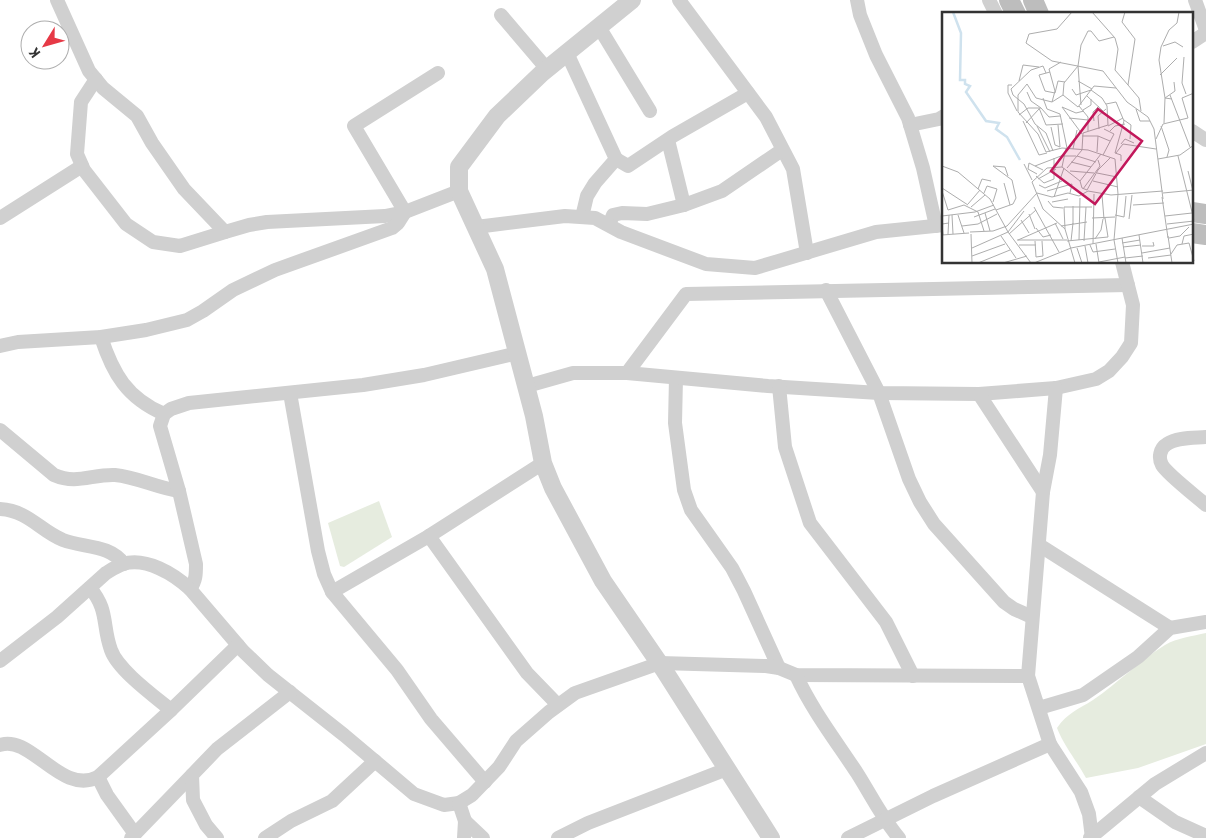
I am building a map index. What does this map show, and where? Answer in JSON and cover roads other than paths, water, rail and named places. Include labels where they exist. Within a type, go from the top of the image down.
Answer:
[{"type":"main road","points":[[1009,0],[1015,12]]},
{"type":"main road","points":[[1033,0],[1039,12]]},
{"type":"street","points":[[57,0],[89,71],[103,88],[137,116],[152,143],[184,189],[225,232]]},
{"type":"street","points":[[632,0],[547,69],[497,116],[460,167],[459,191],[495,270],[527,386],[543,463],[552,488],[603,581],[660,663],[771,838]]},
{"type":"street","points":[[679,0],[766,117],[793,169],[807,253]]},
{"type":"street","points":[[476,227],[565,216],[595,218],[622,232],[706,264],[755,268],[876,232],[939,218],[910,125],[876,55],[860,15],[857,0]]},
{"type":"street","points":[[988,0],[995,12]]},
{"type":"street","points":[[1194,41],[1206,32],[1195,0]]},
{"type":"street","points":[[501,15],[547,69]]},
{"type":"street","points":[[599,26],[650,111]]},
{"type":"street","points":[[567,53],[616,159],[628,166],[748,93]]},
{"type":"street","points":[[406,212],[354,126],[438,73]]},
{"type":"street","points":[[96,79],[81,102],[77,154],[82,166],[126,224],[153,242],[180,246],[249,225],[267,222],[385,216],[406,212],[459,191]]},
{"type":"street","points":[[910,125],[942,117]]},
{"type":"street","points":[[1194,132],[1206,140]]},
{"type":"street","points":[[668,140],[684,205]]},
{"type":"street","points":[[609,225],[613,215],[622,212],[647,214],[684,205],[722,192],[782,150]]},
{"type":"street","points":[[582,217],[587,196],[595,183],[616,159]]},
{"type":"street","points":[[0,218],[82,166]]},
{"type":"street","points":[[0,346],[18,342],[100,337],[146,330],[187,320],[234,290],[275,270],[392,228],[406,212]]},
{"type":"street","points":[[527,386],[573,373],[627,373],[879,393],[979,394],[1056,388],[1096,379],[1109,371],[1122,358],[1131,343],[1133,305],[1123,264]]},
{"type":"street","points":[[627,373],[686,294],[1128,285]]},
{"type":"street","points":[[826,290],[879,393],[909,479],[920,502],[934,524],[1004,602],[1032,617]]},
{"type":"street","points":[[100,337],[108,358],[123,384],[142,402],[164,414]]},
{"type":"street","points":[[190,589],[194,584],[196,576],[196,564],[179,491],[160,426],[164,414],[170,409],[189,403],[363,385],[406,378],[518,353]]},
{"type":"street","points":[[676,378],[676,422],[684,490],[691,510],[732,568],[779,668]]},
{"type":"street","points":[[779,386],[785,447],[810,523],[886,622],[913,676]]},
{"type":"street","points":[[1056,388],[1050,454],[1043,492],[1028,676],[1050,744],[1081,792],[1089,814],[1091,838]]},
{"type":"street","points":[[290,393],[318,551],[324,574],[332,592],[397,670],[431,719],[485,782]]},
{"type":"street","points":[[979,394],[1043,492]]},
{"type":"street","points":[[0,430],[54,475],[63,479],[73,480],[115,475],[179,491]]},
{"type":"street","points":[[1206,437],[1182,439],[1168,443],[1163,447],[1160,458],[1164,469],[1206,505]]},
{"type":"street","points":[[332,592],[429,536],[543,463]]},
{"type":"street","points":[[3,512],[33,520],[64,540],[99,548],[117,555],[124,564]]},
{"type":"street","points":[[429,536],[527,673],[558,705]]},
{"type":"street","points":[[1039,545],[1170,628]]},
{"type":"street","points":[[0,662],[57,617],[106,573],[124,564],[149,565],[162,569],[190,589],[238,645],[268,675],[376,761],[414,794],[444,805],[459,803],[472,795],[499,768],[516,741],[575,693],[660,663],[779,668],[796,675],[1028,676]]},
{"type":"street","points":[[90,588],[98,598],[103,610],[110,649],[114,658],[171,710]]},
{"type":"street","points":[[1039,708],[1083,694],[1138,657],[1170,628],[1206,622]]},
{"type":"street","points":[[0,745],[4,743],[19,746],[73,780],[89,782],[98,778],[238,645]]},
{"type":"street","points":[[796,675],[809,702],[899,838]]},
{"type":"street","points":[[98,778],[133,836],[217,749],[290,692]]},
{"type":"street","points":[[848,838],[933,796],[1050,744]]},
{"type":"street","points":[[1091,838],[1162,779],[1206,753]]},
{"type":"street","points":[[265,838],[291,821],[332,801],[376,761]]},
{"type":"street","points":[[558,838],[588,823],[727,769]]},
{"type":"street","points":[[192,775],[193,800],[206,825],[217,838]]},
{"type":"street","points":[[1138,797],[1175,822],[1206,836]]},
{"type":"street","points":[[459,803],[465,821],[464,838]]},
{"type":"street","points":[[465,821],[482,838]]}]
